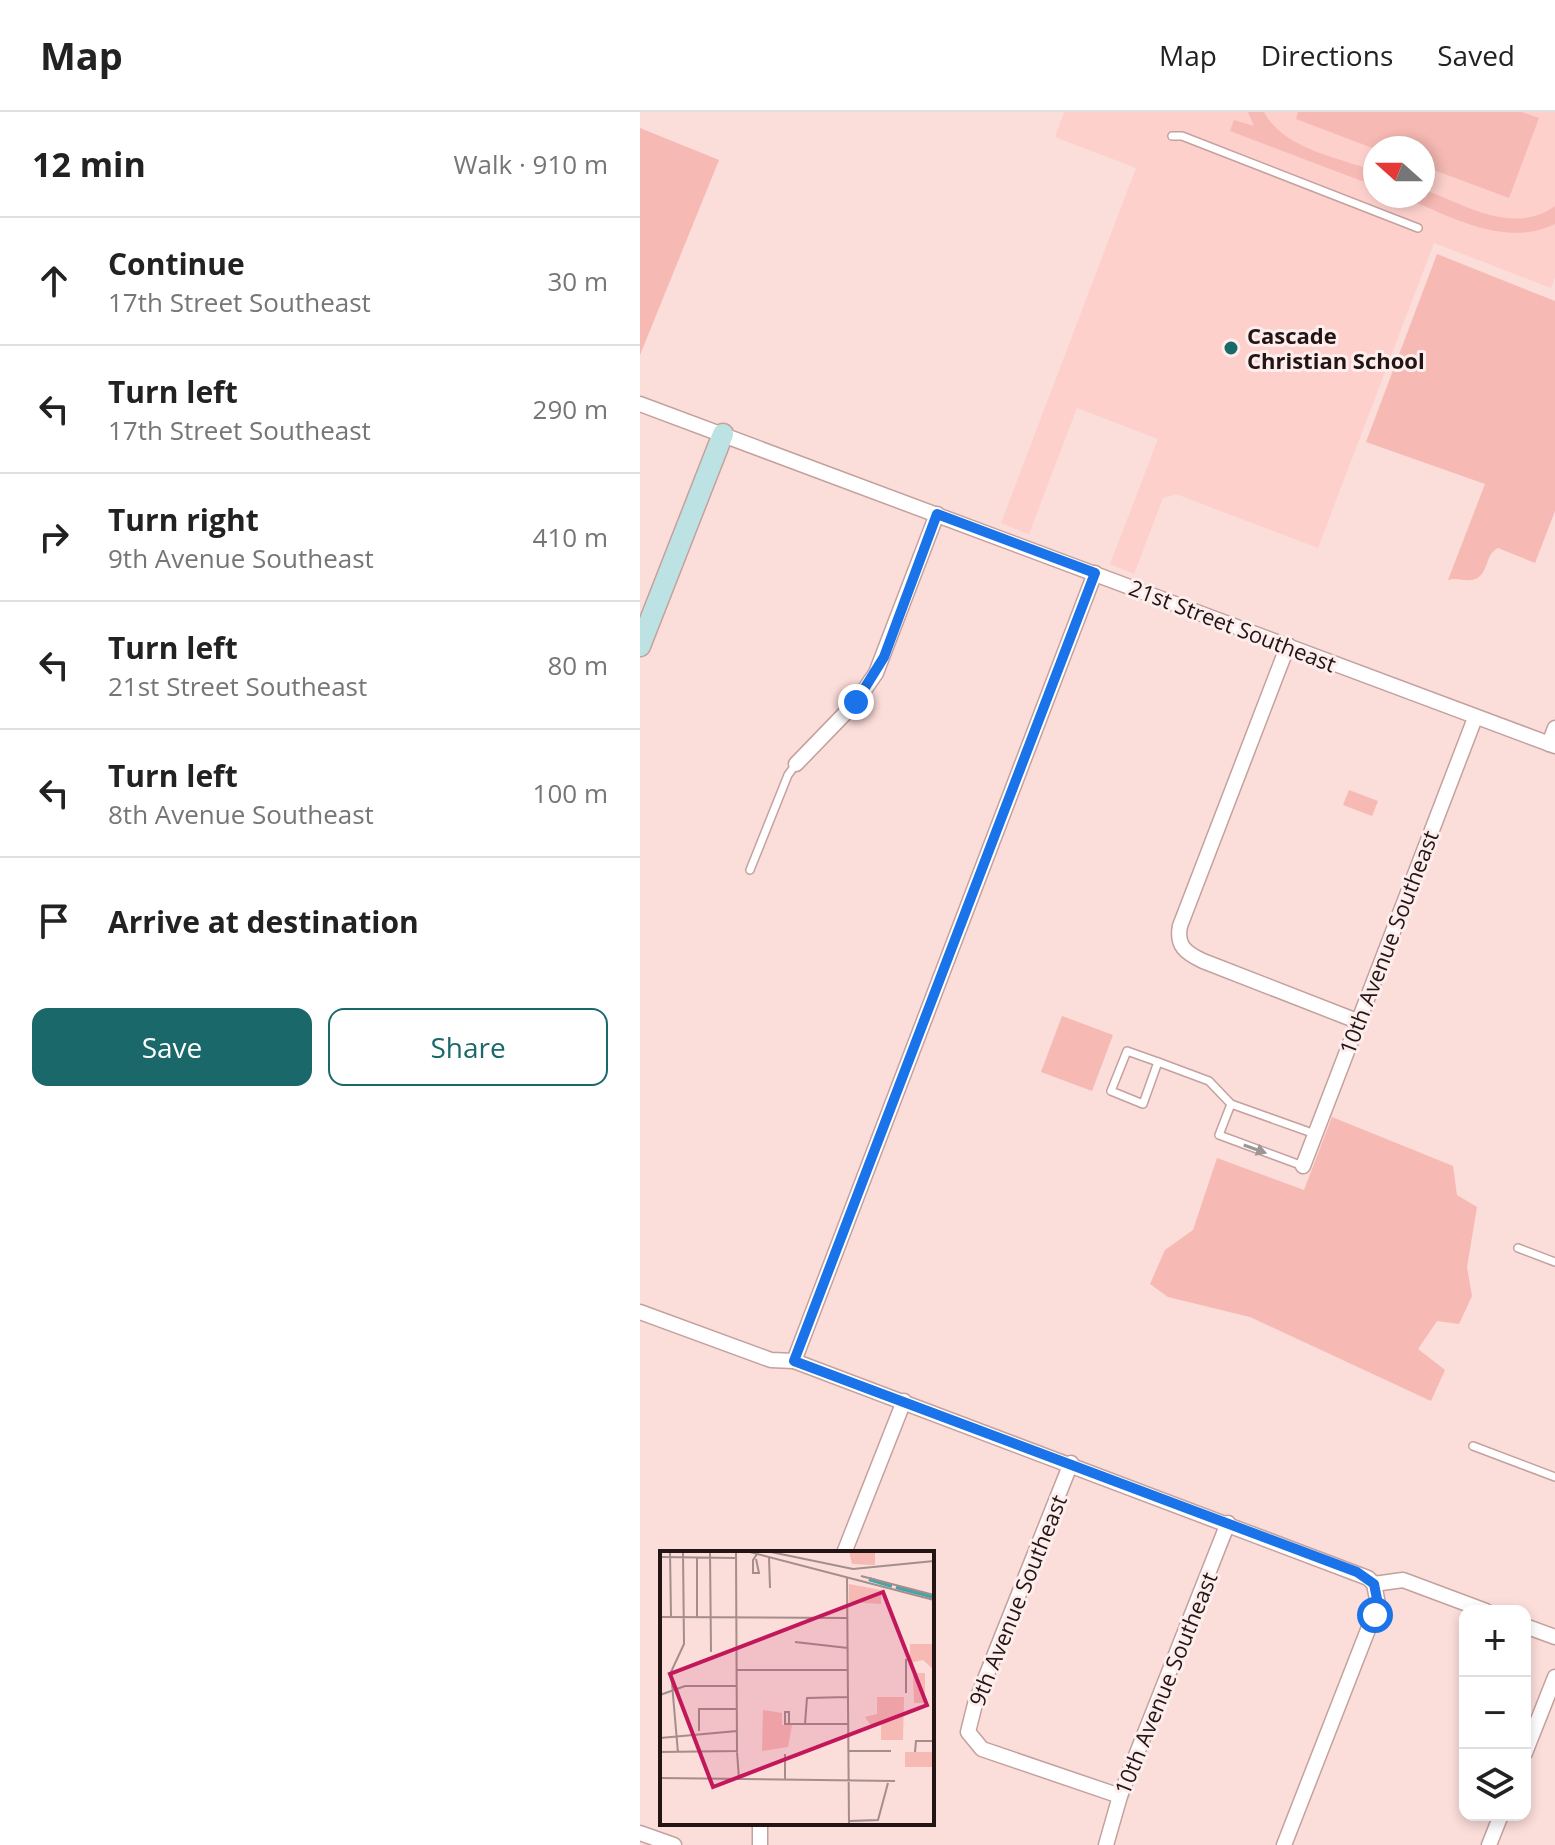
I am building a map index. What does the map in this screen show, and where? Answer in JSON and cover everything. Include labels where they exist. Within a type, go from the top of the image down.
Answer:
[{"type":"street","name":"21st Street Southeast","points":[[640,404],[1552,745]]},
{"type":"street","points":[[640,646],[723,434]]},
{"type":"street","points":[[796,764],[856,702],[876,673],[937,514]]},
{"type":"street","points":[[794,1361],[1095,573]]},
{"type":"street","points":[[1288,645],[1180,926],[1179,941],[1182,949],[1203,961],[1357,1021]]},
{"type":"street","name":"10th Avenue Southeast","points":[[1303,1166],[1475,718]]},
{"type":"street","points":[[1552,745],[1555,728]]},
{"type":"street","points":[[640,1312],[757,1356],[794,1361],[904,1401],[1357,1572],[1374,1584],[1403,1580],[1470,1605]]},
{"type":"street","points":[[845,1551],[904,1401]]},
{"type":"street","name":"9th Avenue Southeast","points":[[1071,1463],[969,1720],[971,1737],[982,1749],[1120,1796]]},
{"type":"street","name":"10th Avenue Southeast","points":[[1106,1845],[1120,1796],[1228,1523]]},
{"type":"street","points":[[1284,1845],[1375,1615],[1378,1604],[1374,1584]]},
{"type":"street","points":[[1531,1628],[1555,1637]]},
{"type":"street","points":[[1527,1749],[1555,1677]]},
{"type":"street","points":[[1489,1845],[1499,1821]]},
{"type":"street","points":[[640,1833],[674,1845]]},
{"type":"lane","points":[[1172,136],[1182,136],[1418,228]]},
{"type":"lane","points":[[750,870],[788,775],[796,764]]},
{"type":"lane","points":[[1158,1062],[1143,1104],[1111,1091],[1127,1051],[1158,1062],[1209,1081],[1231,1104],[1315,1134]]},
{"type":"lane","points":[[1231,1104],[1219,1135],[1303,1166]]},
{"type":"lane","points":[[1518,1248],[1555,1262]]},
{"type":"lane","points":[[1473,1446],[1555,1477]]},
{"type":"shaded area","name":"Cascade Christian School","points":[[1064,112],[1555,112],[1555,277],[1551,288],[1434,243],[1318,548],[1176,494],[1163,498],[1134,574],[1110,564],[1158,439],[1077,408],[1029,534],[1001,523],[1136,168],[1055,137]]},
{"type":"shaded area","points":[[1248,112],[1264,112],[1273,125],[1298,144],[1363,167],[1363,181],[1230,131],[1234,120],[1254,126]]},
{"type":"shaded area","points":[[1298,112],[1522,112],[1539,118],[1509,198],[1435,170],[1435,136],[1363,136],[1363,144],[1296,119]]},
{"type":"shaded area","points":[[640,128],[719,160],[640,355]]},
{"type":"shaded area","points":[[1435,194],[1489,215],[1506,218],[1539,215],[1555,206],[1555,224],[1536,231],[1496,231],[1428,208],[1435,208]]},
{"type":"shaded area","points":[[1437,254],[1555,301],[1555,511],[1535,563],[1498,548],[1491,554],[1483,572],[1473,580],[1448,580],[1485,484],[1366,442]]},
{"type":"shaded area","points":[[1349,790],[1378,801],[1372,816],[1343,805]]},
{"type":"shaded area","points":[[1062,1016],[1113,1035],[1092,1091],[1041,1072]]},
{"type":"shaded area","points":[[1332,1117],[1453,1166],[1457,1195],[1477,1207],[1467,1267],[1472,1296],[1459,1324],[1437,1321],[1418,1349],[1445,1370],[1431,1401],[1250,1317],[1168,1297],[1150,1284],[1165,1250],[1193,1230],[1217,1158],[1304,1190]]},
{"type":"place","name":"Cascade Christian School","points":[[1231,348]]},
{"type":"route","points":[[856,702],[884,657],[937,514],[1095,573],[794,1361],[1357,1572],[1374,1584],[1378,1594],[1375,1615]]}]
